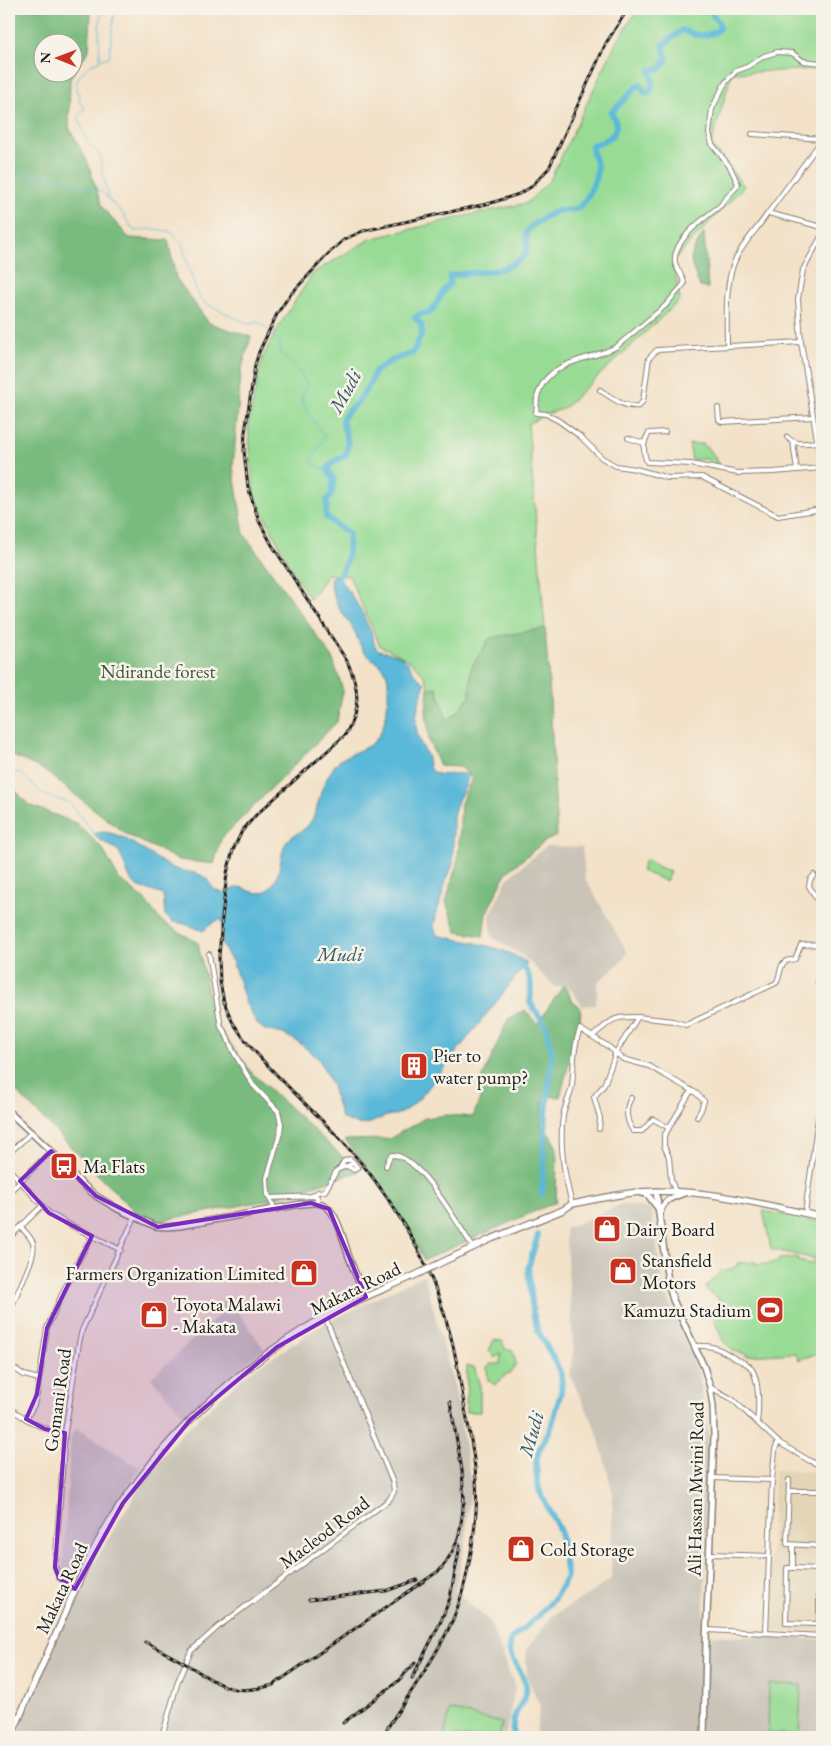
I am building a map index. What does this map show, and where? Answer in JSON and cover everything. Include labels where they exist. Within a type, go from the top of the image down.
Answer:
[{"type":"main road","points":[[9,1112],[52,1151],[81,1183],[96,1196],[155,1226],[166,1227],[317,1202],[327,1206],[335,1218],[351,1264],[366,1297]]},
{"type":"main road","name":"Ali Hassan Mwini Road","points":[[656,1191],[668,1282],[673,1300],[710,1387],[713,1406],[714,1436],[706,1630],[704,1737]]},
{"type":"main road","name":"Makata Road","points":[[11,1737],[75,1590],[97,1545],[122,1503],[176,1435],[217,1394],[277,1347],[325,1317],[366,1297],[473,1248],[563,1210],[572,1204],[638,1192],[675,1191],[720,1196],[822,1216]]},
{"type":"main road","points":[[638,1192],[648,1195],[658,1210]]},
{"type":"main road","points":[[660,1220],[660,1210],[667,1200],[688,1192]]},
{"type":"street","points":[[822,63],[802,61],[792,53],[776,52],[764,56],[732,74],[719,93],[712,108],[709,133],[712,144],[730,167],[738,184],[728,197],[723,200],[722,205],[689,232],[678,245],[675,260],[678,270],[684,279],[684,284],[666,306],[616,347],[570,362],[553,373],[538,394],[536,413],[546,414],[559,421],[581,437],[602,458],[616,466],[672,478],[702,477],[778,516],[822,509]]},
{"type":"street","points":[[752,134],[822,140]]},
{"type":"street","points":[[727,346],[727,306],[733,267],[737,256],[822,140]]},
{"type":"street","points":[[768,213],[822,227]]},
{"type":"street","points":[[665,432],[649,433],[644,440],[646,460],[650,462],[691,464],[738,473],[822,469],[801,342],[798,299],[801,278],[809,258],[822,235]]},
{"type":"street","points":[[600,390],[621,403],[639,406],[643,401],[649,358],[654,352],[801,342]]},
{"type":"street","points":[[718,408],[718,418],[722,422],[813,417]]},
{"type":"street","points":[[787,437],[793,442],[801,444],[817,442]]},
{"type":"street","points":[[628,438],[644,444]]},
{"type":"street","points":[[793,442],[797,470]]},
{"type":"street","points":[[814,875],[810,880],[809,886],[822,908]]},
{"type":"street","points":[[593,1036],[619,1017],[673,1021],[686,1025],[776,983],[780,978],[783,964],[785,961],[795,960],[801,945],[822,944]]},
{"type":"street","points":[[822,949],[818,983],[822,995]]},
{"type":"street","points":[[209,954],[221,1026],[253,1085],[274,1106],[280,1117],[280,1133],[267,1178],[267,1194],[275,1209]]},
{"type":"street","points":[[599,1128],[600,1118],[594,1097],[604,1084],[616,1052],[638,1018]]},
{"type":"street","points":[[572,1204],[564,1167],[562,1129],[563,1116],[572,1086],[576,1039],[580,1029],[593,1036],[627,1061],[649,1066],[691,1091],[704,1101],[702,1110],[697,1117]]},
{"type":"street","points":[[675,1191],[671,1180],[668,1156],[664,1146],[664,1136],[691,1091]]},
{"type":"street","points":[[805,1213],[816,1126],[822,1096]]},
{"type":"street","points":[[631,1098],[627,1109],[632,1131],[642,1131],[653,1119],[669,1128]]},
{"type":"street","points":[[9,1153],[32,1132]]},
{"type":"street","points":[[9,1192],[52,1151]]},
{"type":"street","points":[[386,1166],[388,1158],[395,1154],[408,1159],[427,1179],[473,1248]]},
{"type":"street","points":[[312,1196],[318,1192],[325,1191],[334,1174],[347,1160],[358,1166],[357,1169],[353,1170],[346,1166]]},
{"type":"street","points":[[340,1168],[354,1163]]},
{"type":"street","points":[[9,1169],[42,1206],[56,1218],[121,1250]]},
{"type":"street","points":[[269,1197],[292,1198],[312,1196],[318,1198],[317,1202]]},
{"type":"street","points":[[9,1238],[42,1206]]},
{"type":"street","name":"Gomani Road","points":[[75,1590],[59,1578],[55,1566],[65,1432],[80,1336],[135,1217]]},
{"type":"street","points":[[9,1316],[12,1304],[33,1254],[33,1244],[21,1227]]},
{"type":"street","points":[[26,1419],[34,1405],[47,1328],[72,1272],[92,1236]]},
{"type":"street","name":"Macleod Road","points":[[162,1737],[178,1681],[191,1651],[218,1627],[389,1500],[394,1492],[393,1483],[325,1317]]},
{"type":"street","points":[[694,1346],[710,1346],[722,1350],[750,1366],[755,1378],[758,1398],[757,1422]]},
{"type":"street","points":[[9,1365],[21,1374],[39,1379]]},
{"type":"street","points":[[710,1387],[732,1399],[778,1442],[822,1466]]},
{"type":"street","points":[[9,1408],[45,1429],[65,1432]]},
{"type":"street","points":[[766,1633],[772,1480],[774,1450],[778,1442]]},
{"type":"street","points":[[712,1478],[772,1480]]},
{"type":"street","points":[[790,1480],[787,1543],[789,1546],[822,1546]]},
{"type":"street","points":[[789,1491],[822,1491]]},
{"type":"street","points":[[793,1545],[793,1568]]},
{"type":"street","points":[[710,1554],[769,1556]]},
{"type":"street","points":[[787,1568],[821,1569],[818,1623],[787,1624],[785,1622],[787,1568]]},
{"type":"street","points":[[706,1630],[822,1636]]},
{"type":"highlighted area","points":[[51,1151],[96,1196],[158,1227],[311,1203],[329,1209],[366,1297],[277,1347],[190,1420],[123,1503],[75,1589],[59,1578],[55,1567],[65,1433],[45,1429],[26,1419],[37,1394],[47,1328],[92,1236],[49,1213],[20,1181]]},
{"type":"shaded area","points":[[546,846],[582,847],[585,878],[627,952],[624,959],[597,983],[595,1005],[583,1006],[568,986],[555,987],[523,956],[492,937],[490,916],[507,879]]},
{"type":"shaded area","points":[[622,1204],[651,1209],[663,1286],[699,1375],[709,1439],[703,1635],[822,1639],[822,1737],[535,1737],[540,1706],[527,1677],[526,1650],[552,1616],[611,1579],[613,1494],[597,1431],[570,1376],[574,1354],[565,1229]]},
{"type":"shaded area","points":[[424,1275],[455,1389],[471,1483],[466,1539],[455,1591],[490,1622],[515,1688],[505,1737],[16,1737],[77,1591],[145,1478],[179,1436],[247,1374],[324,1324]]},
{"type":"shaded area","points":[[226,1294],[264,1349],[215,1388],[185,1416],[151,1378],[217,1317]]},
{"type":"shaded area","points":[[76,1428],[140,1468],[70,1577],[63,1574],[63,1564],[71,1436]]},
{"type":"shaded area","points":[[774,1470],[822,1472],[822,1632],[769,1630]]},
{"type":"green space","name":"Ndirande forest","points":[[9,9],[88,9],[91,12],[89,50],[82,60],[82,32],[32,32],[32,82],[70,82],[69,127],[88,163],[102,207],[129,238],[168,240],[176,278],[209,323],[251,337],[241,371],[233,467],[244,534],[332,657],[343,690],[337,722],[221,839],[214,864],[179,860],[126,834],[42,769],[9,754]]},
{"type":"green space","points":[[638,9],[822,9],[822,69],[732,73],[711,145],[744,186],[673,261],[680,300],[563,409],[546,414],[528,424],[545,629],[491,639],[475,692],[461,709],[447,721],[437,687],[429,689],[427,681],[417,667],[396,653],[380,646],[349,576],[328,574],[310,599],[294,574],[254,495],[248,424],[263,356],[281,323],[313,273],[370,239],[527,203],[550,180],[615,45]]},
{"type":"green space","points":[[704,233],[708,288],[700,287],[691,259],[694,249]]},
{"type":"green space","points":[[689,444],[704,444],[714,456],[719,466],[715,467],[706,459],[692,460]]},
{"type":"green space","points":[[545,628],[557,836],[545,841],[506,873],[486,914],[483,936],[457,932],[446,902],[458,859],[461,803],[472,779],[461,767],[440,766],[429,741],[426,710],[428,688],[436,687],[447,720],[457,713],[470,695],[471,668],[490,638]]},
{"type":"green space","points":[[9,784],[29,805],[76,823],[102,848],[119,879],[146,901],[161,921],[198,943],[212,1013],[220,1029],[250,1071],[359,1172],[264,1201],[154,1222],[133,1210],[9,1084]]},
{"type":"green space","points":[[645,860],[670,872],[666,881],[641,871]]},
{"type":"green space","points":[[564,985],[573,1002],[581,1008],[580,1020],[560,1097],[544,1096],[541,1125],[557,1148],[556,1202],[424,1260],[388,1198],[345,1140],[389,1139],[425,1118],[447,1115],[473,1117],[482,1094],[479,1086],[508,1019],[525,1010],[537,1024]]},
{"type":"green space","points":[[763,1211],[822,1222],[822,1263],[816,1259],[771,1249]]},
{"type":"green space","name":"Kamuzu Stadium","points":[[797,1257],[798,1261],[812,1264],[815,1260],[822,1265],[822,1352],[798,1360],[796,1353],[746,1356],[746,1354],[734,1351],[723,1341],[714,1320],[720,1300],[705,1289],[709,1283],[722,1270],[724,1272],[737,1266],[737,1263],[756,1262],[756,1265]]},
{"type":"green space","points":[[494,1340],[502,1341],[505,1349],[513,1351],[516,1364],[511,1373],[506,1374],[495,1385],[488,1380],[487,1367],[491,1364],[500,1364],[501,1353],[495,1358],[489,1351]]},
{"type":"green space","points":[[467,1366],[474,1367],[480,1386],[480,1412],[466,1412]]},
{"type":"green space","points":[[769,1684],[801,1685],[799,1734],[768,1733]]},
{"type":"green space","points":[[450,1710],[502,1723],[499,1737],[444,1737]]},
{"type":"water","name":"Mudi","points":[[335,575],[346,587],[359,607],[377,649],[398,655],[404,659],[417,677],[425,683],[417,709],[416,729],[428,758],[430,769],[436,774],[468,775],[466,786],[458,800],[453,816],[453,864],[436,916],[434,927],[437,935],[495,948],[527,963],[421,1097],[401,1113],[366,1124],[356,1124],[341,1118],[332,1086],[319,1059],[297,1041],[283,1034],[265,1030],[257,1024],[246,1003],[233,963],[222,945],[222,919],[214,922],[203,931],[192,926],[172,922],[165,915],[163,895],[137,886],[130,879],[119,851],[97,838],[94,834],[103,832],[125,839],[169,866],[201,875],[207,879],[214,889],[225,894],[226,891],[240,887],[260,893],[271,887],[275,881],[286,843],[307,827],[311,821],[324,785],[333,768],[340,760],[374,741],[379,735],[386,717],[388,698],[387,675],[382,666],[363,650],[356,634],[342,613],[332,592],[330,582],[330,578]]},
{"type":"waterway","points":[[100,58],[99,28],[102,9]]},
{"type":"waterway","points":[[116,9],[109,57],[95,62],[83,71],[77,81],[76,89],[76,92],[80,93],[79,102],[85,108],[78,116],[87,142],[100,155],[108,199],[121,211],[134,231],[152,229],[170,231],[181,241],[201,301],[248,324],[258,322],[265,327]]},
{"type":"waterway","name":"Mudi","points":[[340,585],[338,578],[347,558],[349,534],[326,517],[327,500],[331,495],[334,479],[327,470],[332,463],[346,455],[348,443],[342,420],[370,384],[375,371],[393,360],[413,353],[422,333],[421,323],[415,318],[420,314],[431,312],[450,284],[450,276],[491,271],[518,261],[525,254],[527,234],[534,224],[557,211],[580,207],[593,186],[597,170],[592,145],[608,139],[616,129],[616,121],[611,112],[640,84],[644,92],[649,93],[652,87],[650,71],[661,68],[667,59],[663,45],[682,30],[695,35],[707,35],[718,30],[719,24],[711,11],[715,9]]},
{"type":"waterway","points":[[9,168],[30,176],[65,179],[102,192],[108,199]]},
{"type":"waterway","points":[[267,329],[280,343],[280,353],[297,368],[307,384],[302,395],[302,403],[325,436],[312,460],[314,465],[327,470]]},
{"type":"waterway","points":[[9,771],[20,773],[44,795],[70,803],[95,835]]},
{"type":"waterway","points":[[516,962],[526,970],[530,980],[530,1003],[532,1005]]},
{"type":"waterway","name":"Mudi","points":[[530,1003],[546,1026],[552,1054],[546,1114],[542,1194]]},
{"type":"waterway","name":"Mudi","points":[[513,1737],[515,1717],[526,1690],[522,1674],[510,1651],[511,1639],[537,1617],[554,1599],[567,1577],[560,1531],[540,1492],[537,1479],[536,1462],[539,1450],[551,1428],[561,1392],[562,1377],[538,1331],[533,1312],[528,1268],[538,1235]]},
{"type":"railway","points":[[384,1737],[388,1727],[435,1654],[457,1609],[469,1563],[474,1528],[477,1495],[475,1471],[454,1348],[443,1309],[417,1248],[395,1210],[370,1174],[324,1122],[244,1039],[232,1021],[224,1002],[220,982],[219,957],[227,873],[233,850],[242,831],[256,815],[345,735],[354,716],[357,698],[354,681],[347,661],[272,545],[259,521],[248,487],[244,451],[245,432],[255,365],[259,352],[277,314],[289,296],[331,251],[345,239],[363,231],[491,203],[519,194],[531,187],[549,168],[606,43],[628,9]]},
{"type":"railway","points":[[450,1402],[462,1470],[464,1503]]},
{"type":"railway","points":[[145,1642],[227,1687],[246,1690],[273,1685],[440,1570],[452,1552],[459,1535],[464,1496]]},
{"type":"railway","points":[[412,1678],[441,1621],[450,1598],[460,1545]]},
{"type":"railway","points":[[309,1600],[386,1591],[417,1580]]},
{"type":"railway","points":[[343,1723],[397,1682],[415,1663]]},
{"type":"place","name":"Pier to water pump?","points":[[414,1066]]},
{"type":"place","name":"Ma Flats","points":[[64,1166]]},
{"type":"place","name":"Dairy Board","points":[[607,1229]]},
{"type":"place","name":"Stansfield Motors","points":[[623,1271]]},
{"type":"place","name":"Farmers Organization Limited","points":[[304,1273]]},
{"type":"place","name":"Kamuzu Stadium","points":[[770,1310]]},
{"type":"place","name":"Toyota Malawi - Makata","points":[[154,1315]]},
{"type":"place","name":"Cold Storage","points":[[521,1549]]}]
